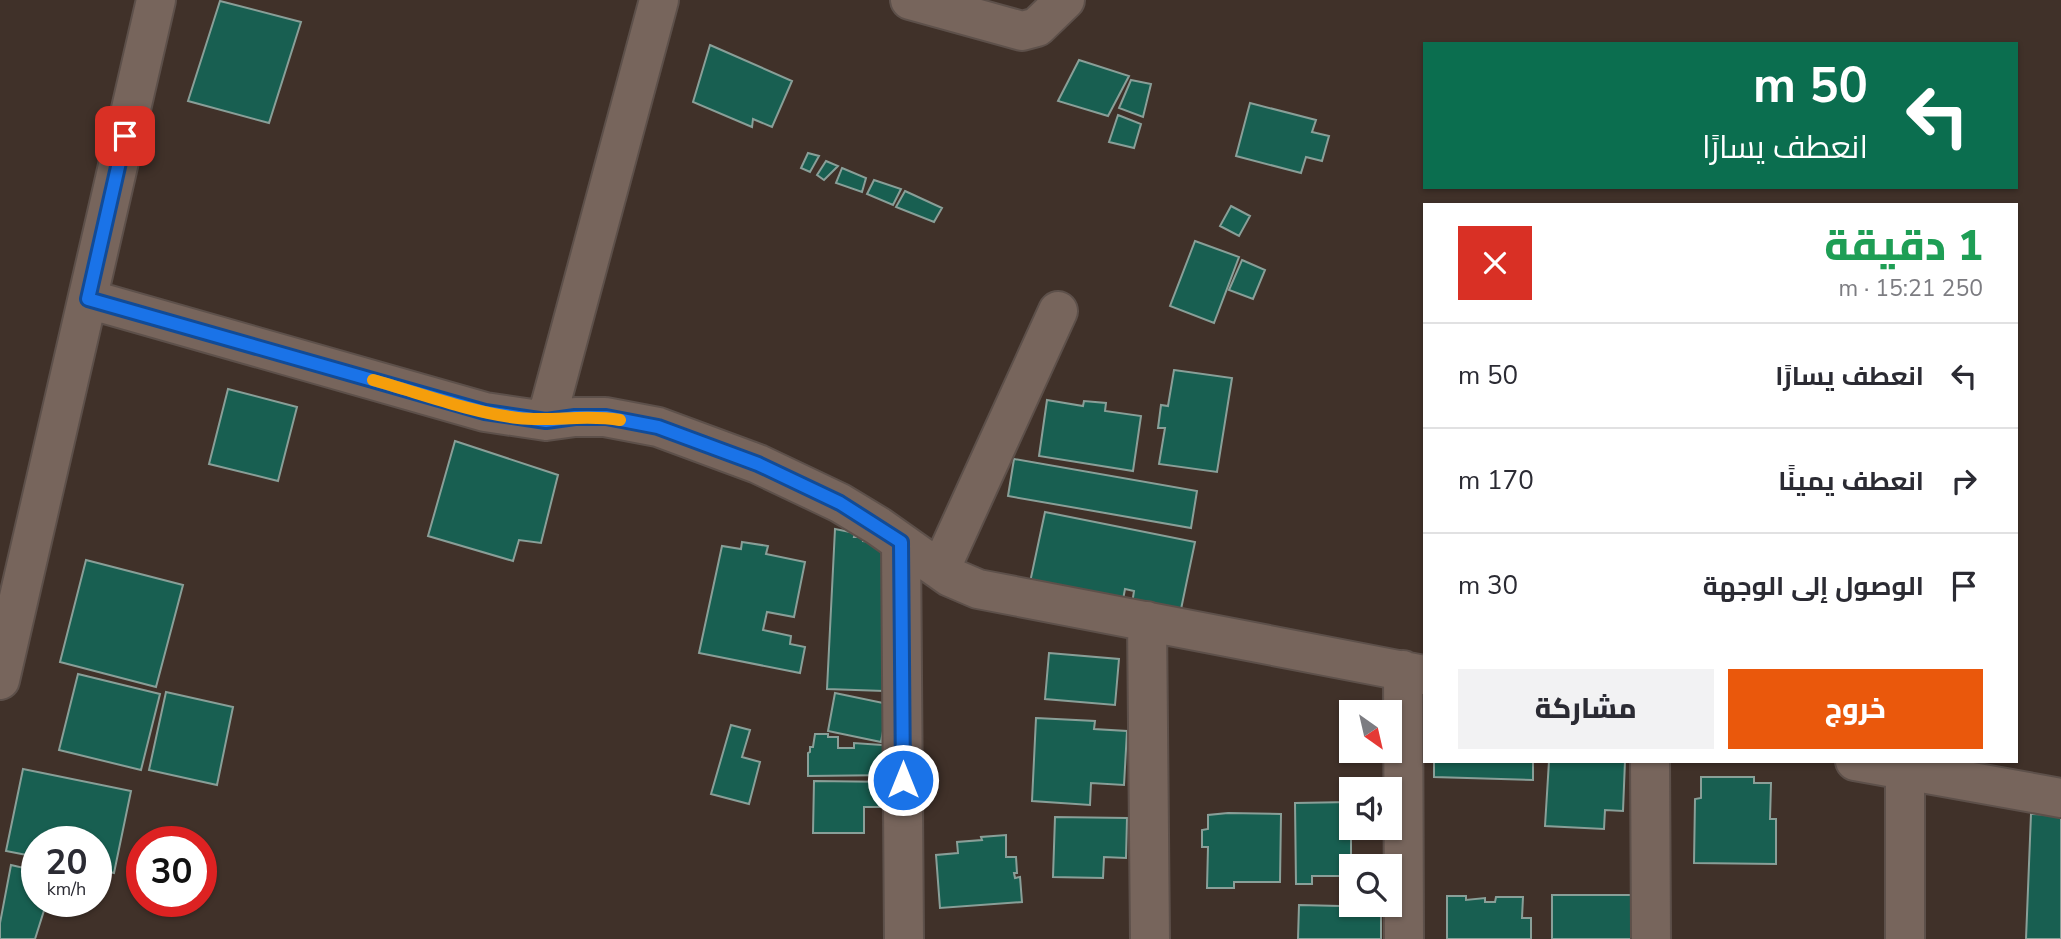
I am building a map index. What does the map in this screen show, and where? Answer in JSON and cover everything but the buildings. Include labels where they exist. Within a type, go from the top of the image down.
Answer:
[{"type":"street","points":[[0,680],[156,0]]},
{"type":"street","points":[[546,421],[659,0]]},
{"type":"street","points":[[910,0],[1022,31],[1037,27],[1065,0]]},
{"type":"street","points":[[88,299],[485,412],[546,421],[606,417],[658,427],[758,464],[840,503],[950,577],[978,589],[1414,672],[1404,939]]},
{"type":"street","points":[[940,570],[1058,310]]},
{"type":"street","points":[[901,542],[904,939]]},
{"type":"street","points":[[1147,621],[1150,939]]},
{"type":"street","points":[[1650,763],[1651,939]]},
{"type":"street","points":[[1866,763],[2061,798]]},
{"type":"street","points":[[1905,770],[1905,939]]},
{"type":"slow traffic","points":[[373,380],[515,418],[546,421],[606,417],[620,420]]},
{"type":"route","points":[[125,136],[88,299],[485,412],[546,421],[606,417],[658,427],[758,464],[840,503],[901,542],[903,780]]}]
